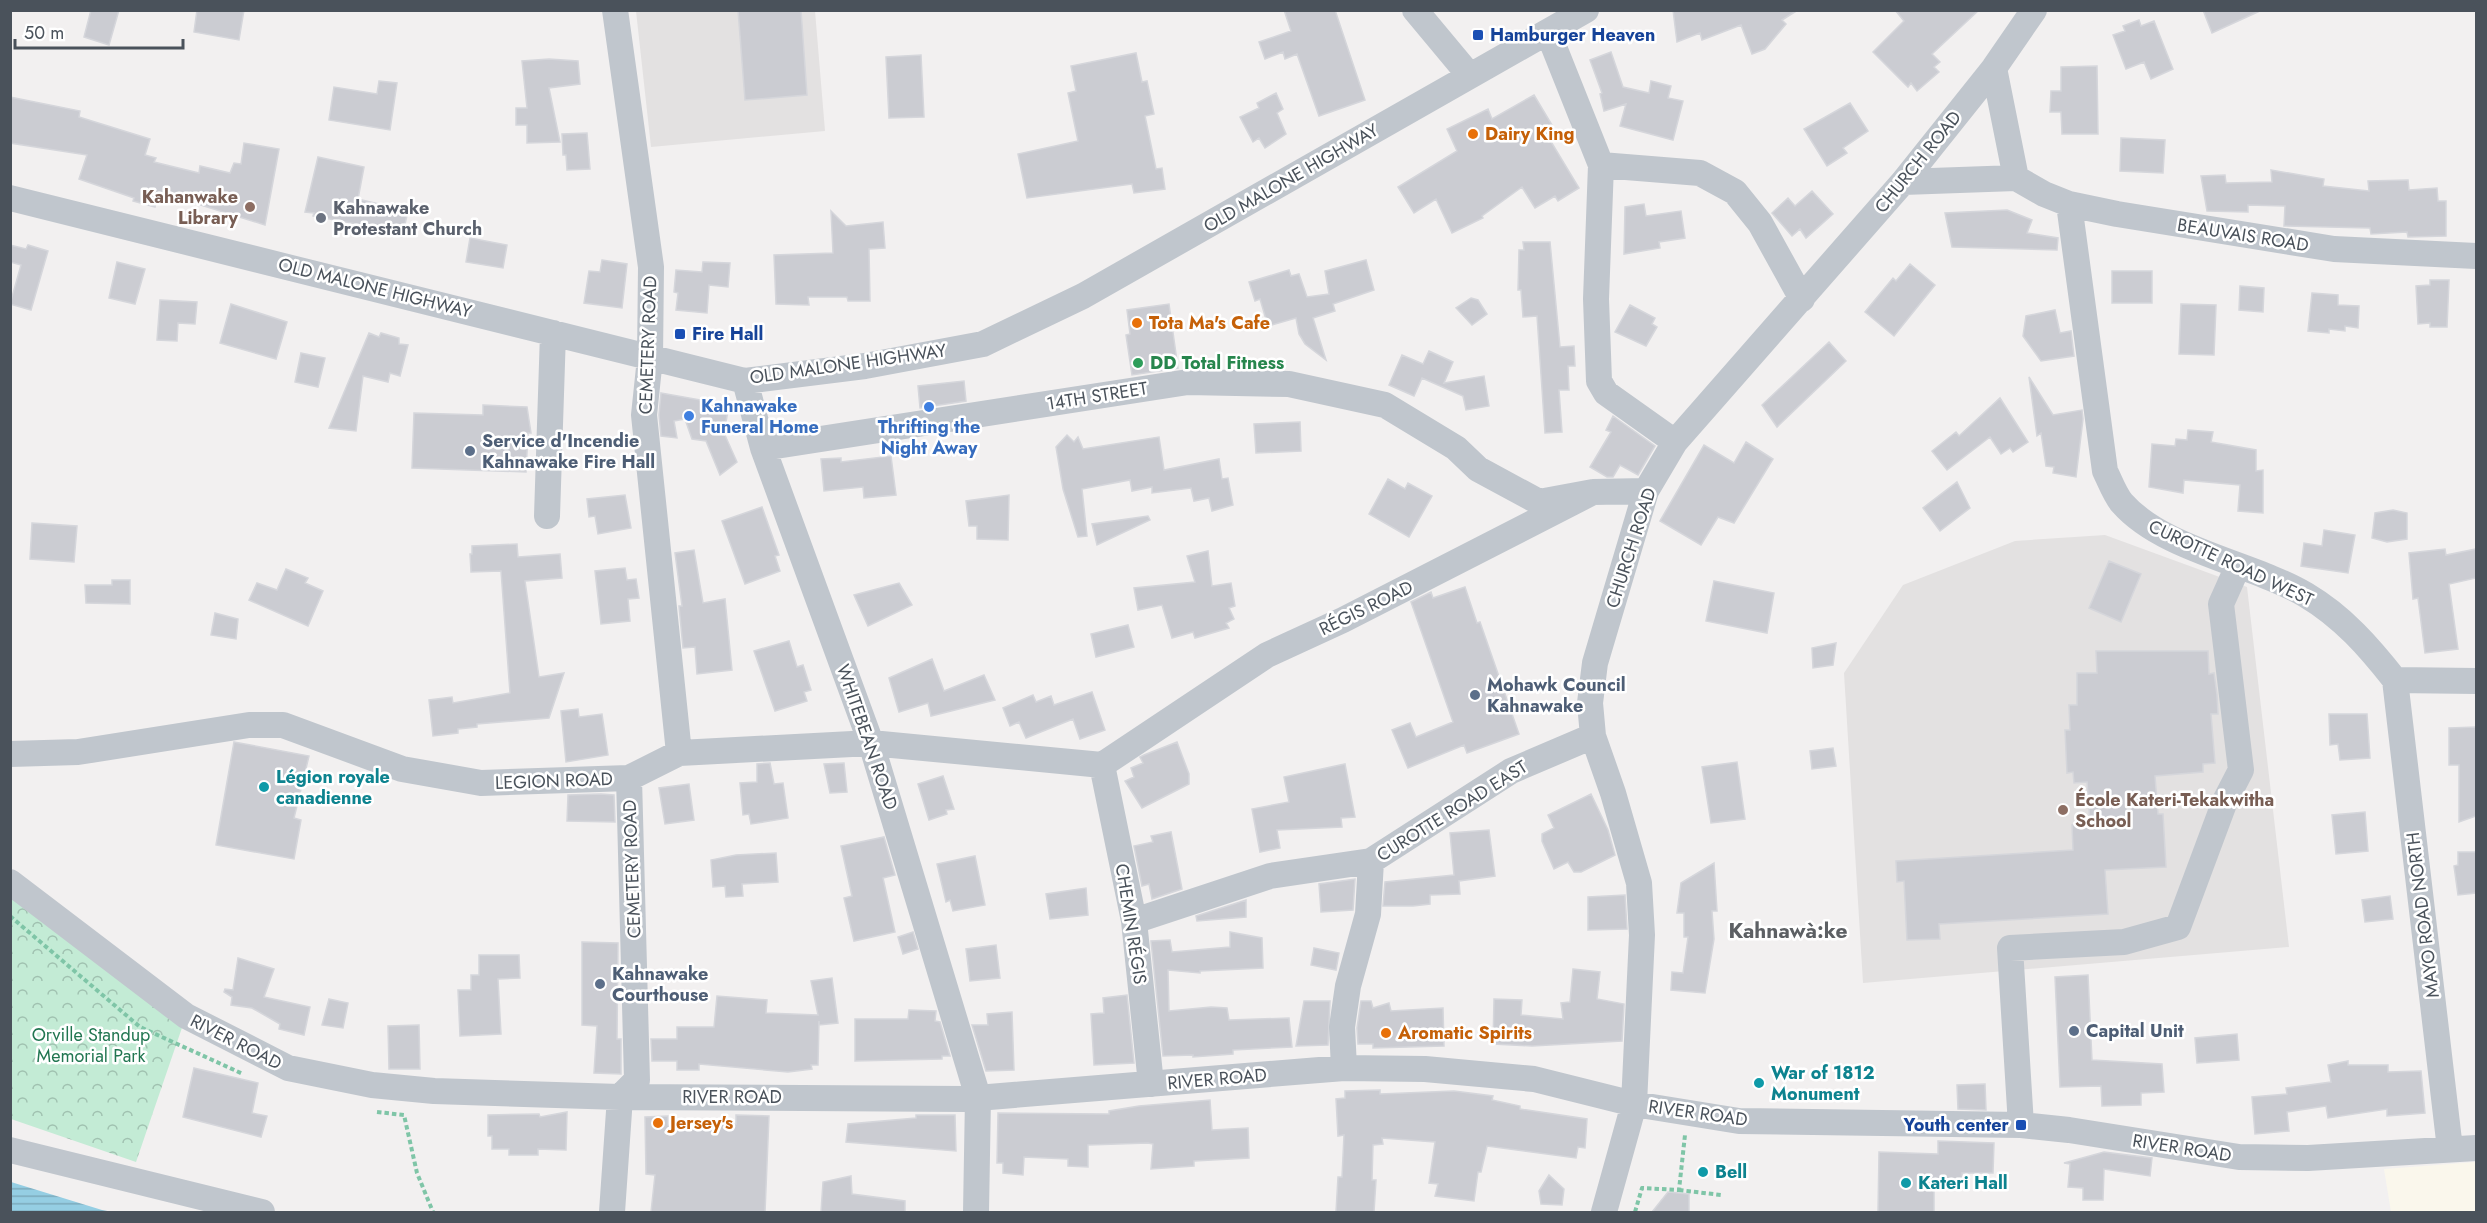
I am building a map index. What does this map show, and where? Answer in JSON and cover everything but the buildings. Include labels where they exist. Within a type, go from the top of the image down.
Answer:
[{"type":"street","name":"CEMETERY ROAD","points":[[615,10],[651,267],[650,358],[644,415],[679,753]]},
{"type":"street","points":[[1415,10],[1470,76]]},
{"type":"street","name":"OLD MALONE HIGHWAY","points":[[10,198],[745,381],[865,366],[983,344],[1083,296],[1586,10]]},
{"type":"street","points":[[2031,15],[2053,10]]},
{"type":"street","name":"CHURCH ROAD","points":[[1604,1212],[1634,1104],[1642,935],[1639,883],[1593,736],[1590,703],[1595,663],[1646,491],[1675,442],[1903,182],[1994,68],[2031,15]]},
{"type":"street","points":[[1548,32],[1601,165],[1596,299],[1599,381],[1606,393],[1675,442]]},
{"type":"street","points":[[1903,182],[2016,178],[1994,68]]},
{"type":"street","points":[[1601,165],[1700,173],[1735,192],[1760,223],[1802,299]]},
{"type":"street","name":"BEAUVAIS ROAD","points":[[2016,178],[2044,194],[2069,204],[2117,214],[2334,249],[2476,256]]},
{"type":"street","name":"CUROTTE ROAD WEST","points":[[2069,204],[2105,471],[2121,502],[2148,528],[2305,594],[2335,614],[2360,636],[2395,680]]},
{"type":"street","points":[[548,516],[553,333]]},
{"type":"street","name":"WHITEBEAN ROAD","points":[[745,381],[763,448],[871,744],[978,1096],[976,1212]]},
{"type":"street","name":"14TH STREET","points":[[763,448],[1188,382],[1289,384],[1385,405],[1456,448],[1478,470],[1539,502],[1593,492]]},
{"type":"street","name":"RÉGIS ROAD","points":[[1102,765],[1267,655],[1343,620],[1593,492],[1646,491]]},
{"type":"street","points":[[2021,1125],[2010,948],[2124,942],[2178,927],[2225,801],[2241,770],[2221,604],[2238,566]]},
{"type":"street","points":[[2395,680],[2476,681]]},
{"type":"street","name":"MAYO ROAD NORTH","points":[[2395,680],[2450,1149]]},
{"type":"street","name":"LEGION ROAD","points":[[10,754],[78,752],[249,725],[283,725],[402,769],[482,783],[629,778],[679,753],[871,744],[1102,765]]},
{"type":"street","name":"CUROTTE ROAD EAST","points":[[1134,921],[1270,876],[1371,861],[1511,771],[1593,736]]},
{"type":"street","name":"CHEMIN RÉGIS","points":[[1102,765],[1134,921],[1151,1084]]},
{"type":"street","name":"CEMETERY ROAD","points":[[620,1097],[637,1080],[629,778]]},
{"type":"street","points":[[1344,1068],[1342,1027],[1348,986],[1368,914],[1371,861]]},
{"type":"street","name":"RIVER ROAD","points":[[10,882],[186,1016],[288,1068],[372,1085],[434,1091],[620,1097],[965,1099],[978,1096],[1344,1068],[1425,1069],[1534,1079],[1634,1104],[1739,1121],[2021,1125],[2069,1130],[2239,1157],[2308,1158],[2476,1148]]},
{"type":"street","points":[[612,1212],[620,1097]]},
{"type":"street","points":[[10,1150],[262,1212]]},
{"type":"path","points":[[1679,1190],[1687,1113]]},
{"type":"path","points":[[404,1115],[417,1173],[433,1212]]},
{"type":"path","points":[[1635,1212],[1642,1188],[1721,1195]]},
{"type":"shaded area","points":[[636,11],[815,11],[825,131],[651,147]]},
{"type":"shaded area","name":"École Kateri-Tekakwitha School","points":[[2105,535],[2247,587],[2289,947],[1863,983],[1844,673],[1903,585],[2015,541]]},
{"type":"shaded area","points":[[2476,1162],[2476,1212],[2391,1212],[2384,1169]]},
{"type":"green space","name":"Orville Standup Memorial Park","points":[[10,882],[186,1016],[136,1162],[11,1119]]},
{"type":"water","points":[[11,1182],[102,1210],[113,1212],[11,1212]]},
{"type":"place","name":"Hamburger Heaven","points":[[1478,35]]},
{"type":"place","name":"Dairy King","points":[[1473,134]]},
{"type":"place","name":"Kahanwake Library","points":[[250,207]]},
{"type":"place","name":"Kahnawake Protestant Church","points":[[321,218]]},
{"type":"place","name":"Tota Ma's Cafe","points":[[1137,323]]},
{"type":"place","name":"Fire Hall","points":[[680,334]]},
{"type":"place","name":"DD Total Fitness","points":[[1138,363]]},
{"type":"place","name":"Thrifting the Night Away","points":[[929,407]]},
{"type":"place","name":"Kahnawake Funeral Home","points":[[689,416]]},
{"type":"place","name":"Service d'Incendie Kahnawake Fire Hall","points":[[470,451]]},
{"type":"place","name":"Mohawk Council Kahnawake","points":[[1475,695]]},
{"type":"place","name":"Légion royale canadienne","points":[[264,787]]},
{"type":"place","name":"École Kateri-Tekakwitha School","points":[[2063,810]]},
{"type":"place","name":"Kahnawake Courthouse","points":[[600,984]]},
{"type":"place","name":"Capital Unit","points":[[2074,1031]]},
{"type":"place","name":"Aromatic Spirits","points":[[1386,1033]]},
{"type":"place","name":"War of 1812 Monument","points":[[1759,1083]]},
{"type":"place","name":"Jersey's","points":[[658,1123]]},
{"type":"place","name":"Youth center","points":[[2021,1125]]},
{"type":"place","name":"Bell","points":[[1703,1172]]},
{"type":"place","name":"Kateri Hall","points":[[1906,1183]]},
{"type":"district","name":"Kahnawà:ke","points":[[1788,931]]}]
